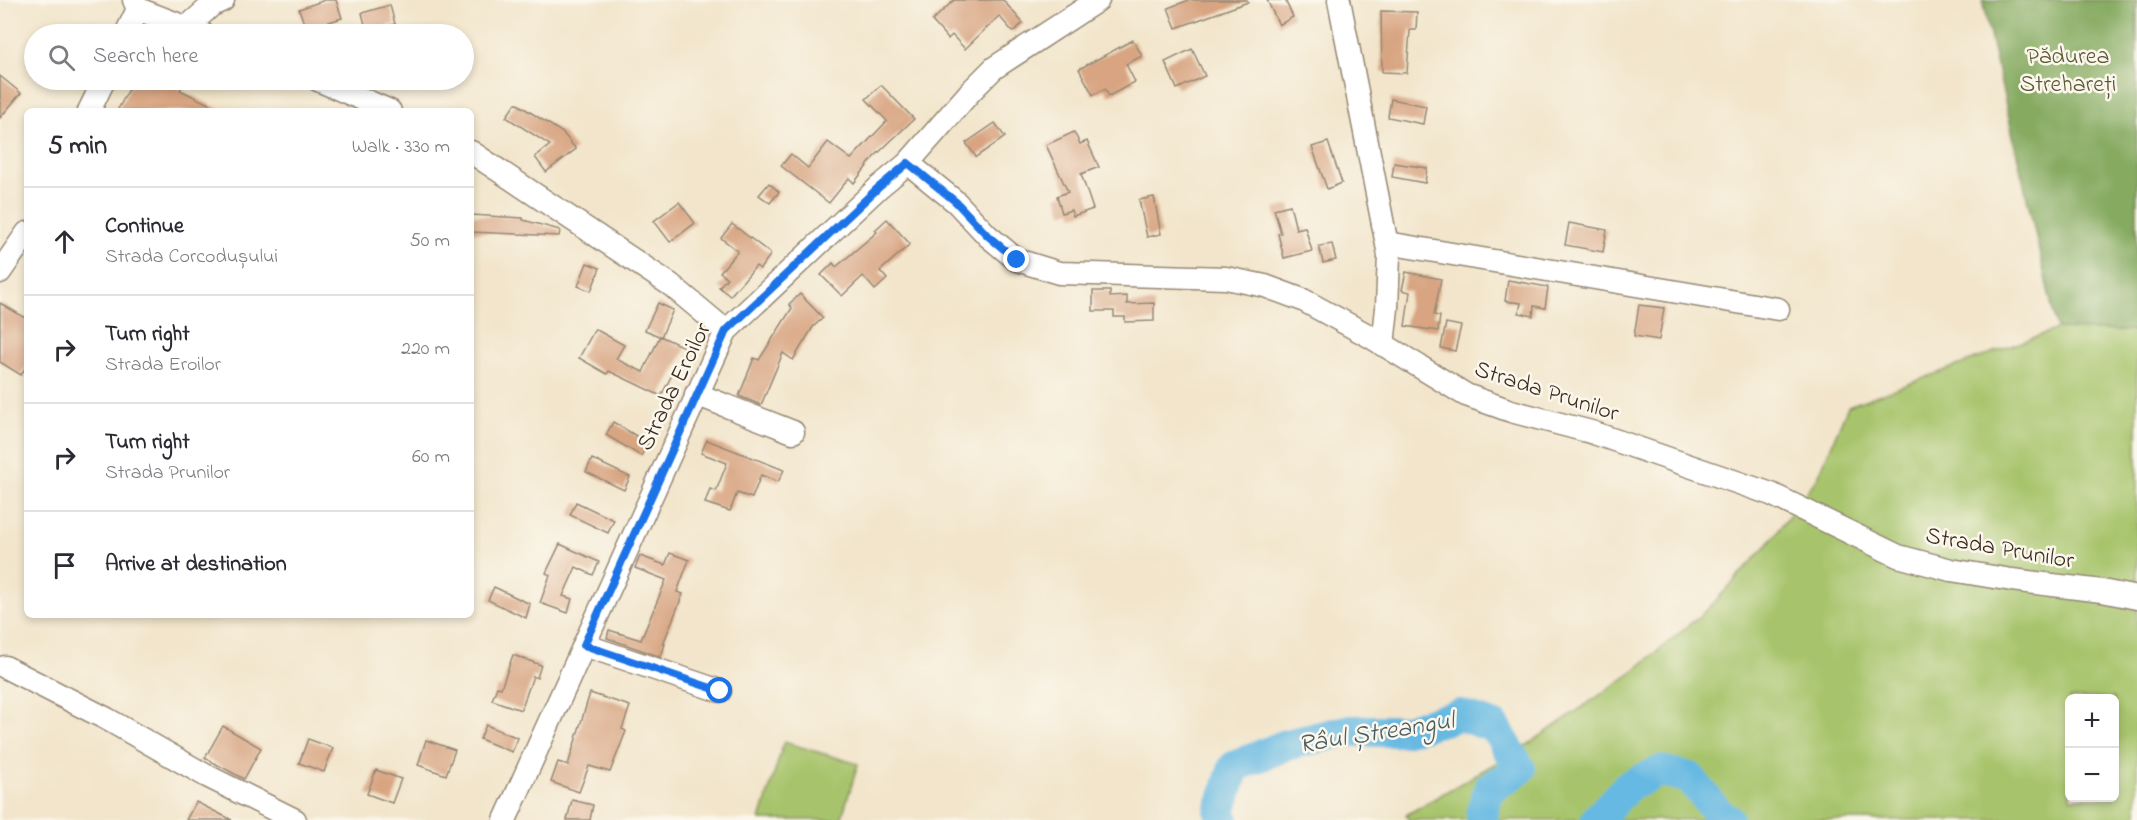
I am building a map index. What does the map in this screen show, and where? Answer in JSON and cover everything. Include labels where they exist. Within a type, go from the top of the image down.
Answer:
[{"type":"street","points":[[200,24],[212,5],[223,0]]},
{"type":"street","name":"Strada Eroilor","points":[[505,820],[726,331],[878,188],[908,163],[970,91],[994,68],[1098,0]]},
{"type":"street","points":[[1339,0],[1389,255],[1383,345]]},
{"type":"street","points":[[129,24],[136,4],[180,24]]},
{"type":"street","points":[[90,108],[99,90]]},
{"type":"street","points":[[341,90],[383,108]]},
{"type":"street","points":[[474,154],[671,285],[726,331]]},
{"type":"street","name":"Strada Prunilor","points":[[908,163],[956,202],[988,236],[1017,260],[1059,273],[1226,278],[1265,286],[1303,300],[1466,395],[1512,411],[1591,432],[1771,494],[1898,556],[1952,570],[2137,598]]},
{"type":"street","points":[[0,272],[24,237]]},
{"type":"street","points":[[1387,243],[1778,309]]},
{"type":"street","points":[[696,394],[793,432]]},
{"type":"street","points":[[584,645],[720,691]]},
{"type":"street","points":[[5,667],[107,719],[205,775],[295,820]]},
{"type":"green space","name":"Pădurea Strehareți","points":[[1982,0],[2137,0],[2137,331],[2057,329]]},
{"type":"green space","points":[[2057,329],[2137,331],[2137,820],[1409,820],[1406,815],[1527,745],[1629,675],[1709,608],[1770,542],[1818,477],[1848,406]]},
{"type":"green space","points":[[784,742],[858,764],[841,820],[760,820]]},
{"type":"building","points":[[325,0],[336,0],[342,18],[322,24],[304,24],[299,9]]},
{"type":"building","points":[[954,0],[1003,0],[1023,23],[1013,32],[999,16],[965,49],[952,35],[948,39],[932,21]]},
{"type":"building","points":[[1189,0],[1247,0],[1248,2],[1176,28],[1168,8]]},
{"type":"building","points":[[1267,0],[1285,0],[1293,17],[1279,25]]},
{"type":"building","points":[[390,5],[395,24],[365,24],[362,13]]},
{"type":"building","points":[[1381,11],[1417,12],[1416,30],[1410,30],[1407,73],[1382,72]]},
{"type":"building","points":[[1133,40],[1142,56],[1126,64],[1135,82],[1109,96],[1105,89],[1093,95],[1079,69]]},
{"type":"building","points":[[1192,49],[1205,76],[1177,89],[1165,62]]},
{"type":"building","points":[[0,76],[21,93],[0,118]]},
{"type":"building","points":[[881,85],[914,119],[874,157],[854,183],[849,178],[829,203],[781,166],[791,154],[808,168],[828,142],[851,159],[887,121],[866,99]]},
{"type":"building","points":[[129,90],[180,90],[217,108],[119,108]]},
{"type":"building","points":[[1391,99],[1426,106],[1423,124],[1388,117]]},
{"type":"building","points":[[516,103],[563,133],[576,149],[546,172],[535,157],[550,145],[506,117]]},
{"type":"building","points":[[995,123],[1005,137],[976,157],[966,143]]},
{"type":"building","points":[[1074,132],[1080,144],[1087,141],[1099,167],[1081,174],[1093,209],[1073,216],[1071,210],[1062,213],[1057,196],[1068,192],[1046,145]]},
{"type":"building","points":[[1328,142],[1342,183],[1327,189],[1312,147]]},
{"type":"building","points":[[1394,163],[1427,168],[1425,183],[1392,177]]},
{"type":"building","points":[[769,183],[779,192],[770,203],[759,195]]},
{"type":"building","points":[[1154,197],[1161,234],[1147,237],[1139,200]]},
{"type":"building","points":[[679,202],[695,223],[670,242],[654,221]]},
{"type":"building","points":[[1290,205],[1296,229],[1305,227],[1312,251],[1284,258],[1278,234],[1281,233],[1274,209]]},
{"type":"building","points":[[474,215],[523,218],[523,220],[560,230],[559,236],[474,232]]},
{"type":"building","points":[[887,219],[910,244],[880,271],[887,279],[875,290],[863,276],[842,296],[821,275],[833,263],[836,267],[877,232],[875,230]]},
{"type":"building","points":[[1569,223],[1607,230],[1603,252],[1565,245]]},
{"type":"building","points":[[732,224],[771,254],[760,269],[756,266],[730,296],[719,287],[727,278],[720,272],[738,251],[721,238]]},
{"type":"building","points":[[1332,244],[1336,260],[1323,263],[1319,246]]},
{"type":"building","points":[[587,263],[600,268],[591,291],[578,286]]},
{"type":"building","points":[[1406,272],[1441,279],[1434,315],[1440,316],[1438,331],[1405,326],[1410,292],[1402,290]]},
{"type":"building","points":[[1508,280],[1548,287],[1545,308],[1534,306],[1533,316],[1519,313],[1521,303],[1505,301]]},
{"type":"building","points":[[1093,291],[1110,291],[1110,297],[1127,296],[1127,304],[1154,303],[1154,321],[1125,322],[1125,317],[1114,317],[1114,311],[1093,311]]},
{"type":"building","points":[[800,294],[823,318],[813,327],[793,360],[783,353],[761,405],[739,396],[754,358],[759,360],[792,308],[789,304]]},
{"type":"building","points":[[0,303],[24,317],[24,370],[21,375],[0,362]]},
{"type":"building","points":[[658,303],[673,310],[661,337],[645,330]]},
{"type":"building","points":[[1639,305],[1664,308],[1659,340],[1634,336]]},
{"type":"building","points":[[1446,323],[1461,326],[1455,351],[1441,348]]},
{"type":"building","points":[[595,329],[624,345],[616,359],[643,372],[660,336],[686,348],[661,396],[609,371],[607,374],[579,358]]},
{"type":"building","points":[[613,422],[648,443],[641,456],[606,435]]},
{"type":"building","points":[[707,440],[784,470],[778,482],[761,475],[752,498],[737,493],[730,511],[705,503],[710,489],[716,491],[727,463],[701,453]]},
{"type":"building","points":[[592,459],[630,477],[624,490],[586,472]]},
{"type":"building","points":[[576,502],[614,520],[608,533],[570,515]]},
{"type":"building","points":[[560,544],[599,562],[593,575],[576,567],[563,596],[572,599],[568,613],[540,603],[550,575],[546,573]]},
{"type":"building","points":[[670,553],[689,560],[677,592],[683,594],[663,644],[665,644],[661,657],[607,638],[609,630],[641,640],[666,580],[635,568],[640,556],[665,565]]},
{"type":"building","points":[[494,587],[530,604],[526,618],[488,600]]},
{"type":"building","points":[[513,655],[541,665],[537,678],[533,676],[521,710],[492,700],[497,687],[501,688]]},
{"type":"building","points":[[590,693],[630,706],[622,729],[626,731],[610,772],[589,766],[579,792],[551,782],[558,762],[568,765]]},
{"type":"building","points":[[486,725],[518,738],[512,752],[480,739]]},
{"type":"building","points":[[223,726],[261,748],[244,779],[205,758]]},
{"type":"building","points":[[308,739],[333,748],[324,772],[299,763]]},
{"type":"building","points":[[426,740],[455,750],[446,775],[418,765]]},
{"type":"building","points":[[376,770],[401,779],[392,803],[367,794]]},
{"type":"building","points":[[572,800],[593,805],[590,820],[567,820]]},
{"type":"building","points":[[196,802],[232,820],[186,820]]},
{"type":"waterway","name":"Râul Ștreangul","points":[[1223,820],[1220,812],[1234,767],[1286,745],[1346,731],[1403,731],[1460,715],[1495,727],[1520,769],[1489,789],[1482,814],[1483,820]]},
{"type":"waterway","name":"Râul Ștreangul","points":[[1596,820],[1628,786],[1661,771],[1690,778],[1717,812],[1728,820]]},
{"type":"route","points":[[720,691],[584,645],[726,331],[878,188],[908,163],[956,202],[988,236],[1017,260]]}]
